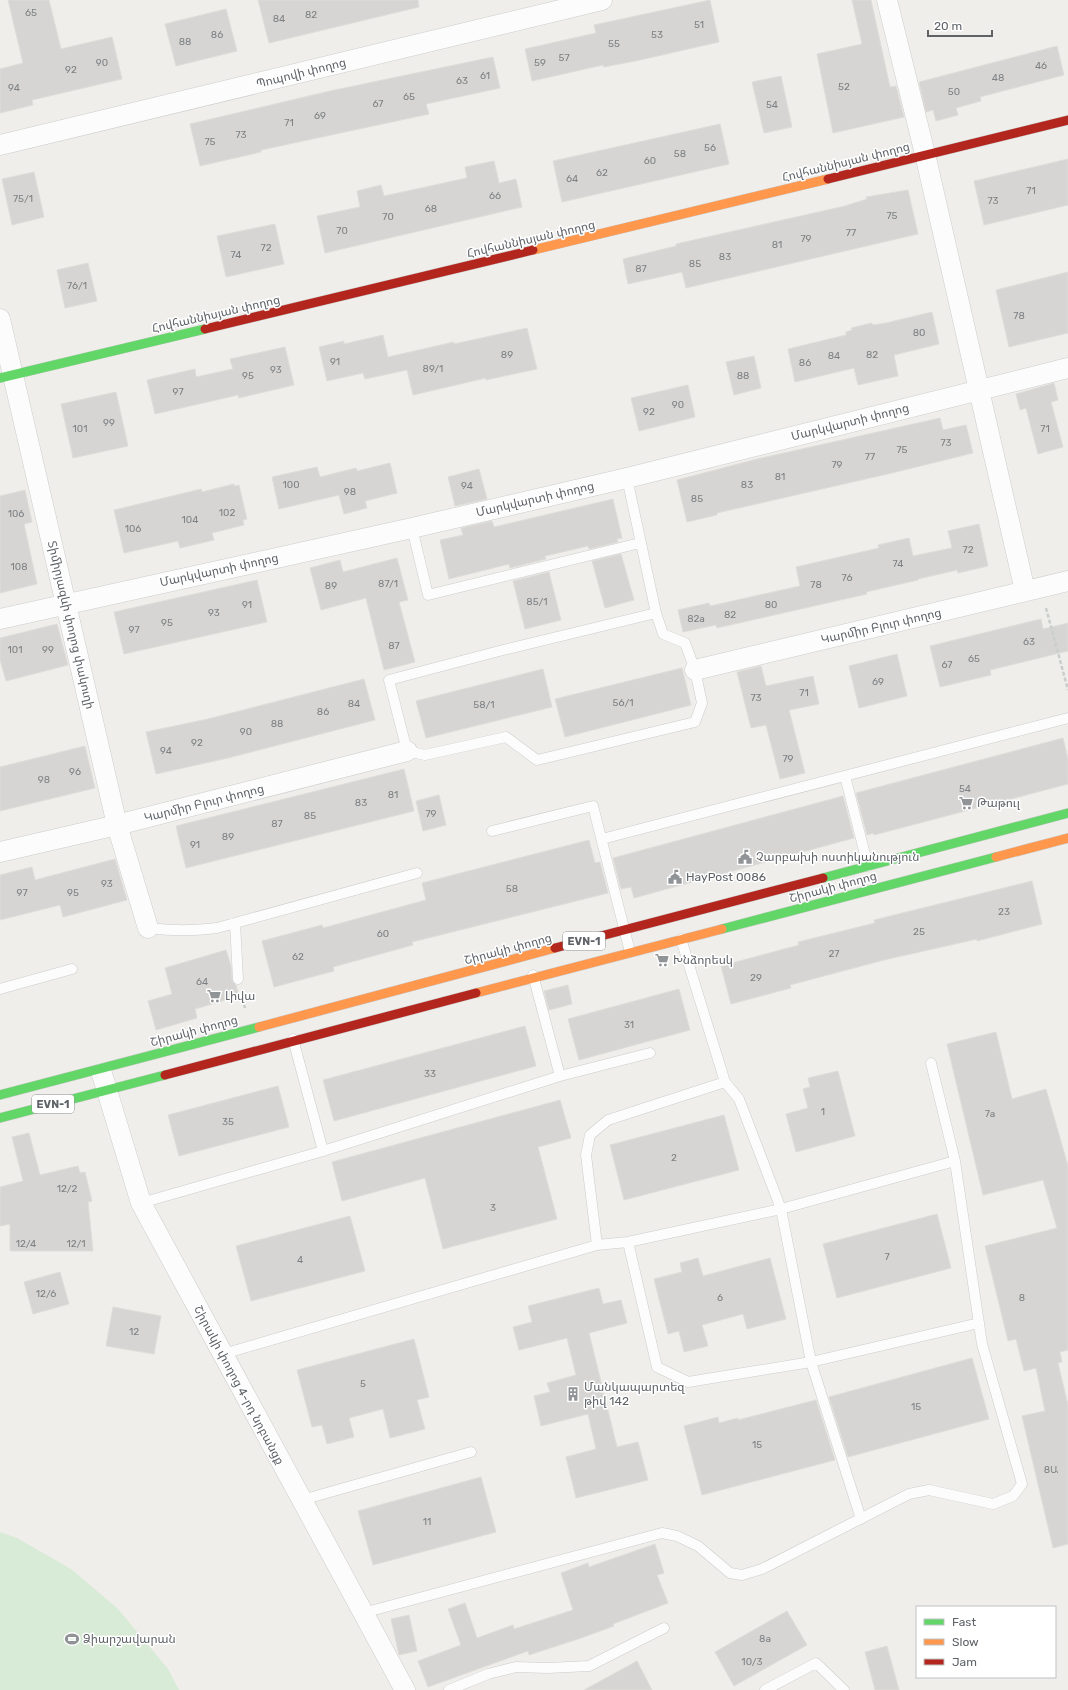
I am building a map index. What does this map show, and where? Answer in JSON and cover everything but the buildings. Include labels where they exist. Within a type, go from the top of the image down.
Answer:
[{"type":"main road","name":"Հովհաննիսյան փողոց","points":[[7,376],[777,192],[925,154],[1068,120]]},
{"type":"main road","name":"Շիրակի փողոց","points":[[0,1095],[1068,813]]},
{"type":"main road","name":"Շիրակի փողոց","points":[[0,1118],[1068,838]]},
{"type":"street","name":"Պոպովի փողոց","points":[[0,145],[602,0]]},
{"type":"street","points":[[887,0],[925,154],[1025,591]]},
{"type":"street","name":"Տիմիրյազևի փողոց փակուղի","points":[[0,319],[7,376],[66,603],[117,825],[148,928]]},
{"type":"street","name":"Մարկվարտի փողոց","points":[[0,619],[66,603],[412,528],[627,478],[1068,368]]},
{"type":"street","name":"Կարմիր Բլուր փողոց","points":[[695,670],[1068,581]]},
{"type":"street","name":"Կարմիր Բլուր փողոց","points":[[0,852],[117,825],[408,750]]},
{"type":"street","name":"Շիրակի փողոց 4-րդ նրբանցք","points":[[100,1068],[141,1203],[405,1690]]},
{"type":"lane","points":[[627,478],[656,613],[663,634],[685,643],[695,670],[702,703],[695,722],[537,760],[506,737],[425,755],[408,750],[388,680],[503,650],[656,613]]},
{"type":"lane","points":[[412,528],[428,595],[640,542]]},
{"type":"lane","points":[[602,839],[1068,718]]},
{"type":"lane","points":[[845,776],[868,866]]},
{"type":"lane","points":[[492,831],[593,806],[630,952]]},
{"type":"lane","points":[[148,928],[172,931],[217,928],[417,873]]},
{"type":"lane","points":[[235,923],[238,979]]},
{"type":"lane","points":[[681,939],[725,1082],[739,1099],[781,1209],[811,1362],[861,1519]]},
{"type":"lane","points":[[528,956],[560,1076]]},
{"type":"lane","points":[[0,990],[72,969]]},
{"type":"lane","points":[[288,1019],[323,1151]]},
{"type":"lane","points":[[141,1203],[323,1151],[560,1076],[650,1053]]},
{"type":"lane","points":[[363,1613],[662,1533],[677,1536],[698,1546],[730,1573],[742,1575],[762,1569],[909,1494],[929,1490],[993,1504],[1013,1496],[1022,1484],[982,1344],[955,1161],[932,1063]]},
{"type":"lane","points":[[597,1245],[586,1155],[590,1135],[608,1120],[725,1082]]},
{"type":"lane","points":[[223,1354],[597,1245],[628,1242],[781,1209],[955,1161]]},
{"type":"lane","points":[[628,1242],[657,1367],[688,1382],[811,1362],[979,1323]]},
{"type":"lane","points":[[302,1500],[471,1452]]},
{"type":"lane","points":[[449,1690],[488,1674],[516,1667],[548,1668],[589,1666],[664,1628]]},
{"type":"lane","points":[[765,1690],[816,1663],[844,1690]]},
{"type":"path","points":[[1048,615],[1068,690]]},
{"type":"green space","name":"Ձիարշավարան","points":[[0,1532],[17,1538],[71,1569],[118,1609],[168,1669],[179,1690],[0,1690]]},
{"type":"traffic: fast","points":[[0,378],[205,329]]},
{"type":"traffic: fast","points":[[823,878],[1068,813]]},
{"type":"traffic: fast","points":[[722,929],[996,857]]},
{"type":"traffic: fast","points":[[0,1095],[259,1027]]},
{"type":"traffic: fast","points":[[0,1118],[165,1075]]},
{"type":"traffic: slow","points":[[533,250],[828,179]]},
{"type":"traffic: slow","points":[[996,857],[1068,838]]},
{"type":"traffic: slow","points":[[476,993],[722,929]]},
{"type":"traffic: slow","points":[[259,1027],[555,948]]},
{"type":"traffic: jam","points":[[828,179],[1068,120]]},
{"type":"traffic: jam","points":[[205,329],[533,250]]},
{"type":"traffic: jam","points":[[555,948],[823,878]]},
{"type":"traffic: jam","points":[[165,1075],[476,993]]},
{"type":"place","name":"Թաթուլ","points":[[966,803]]},
{"type":"place","name":"Չարբախի ոստիկանություն","points":[[745,857]]},
{"type":"place","name":"HayPost 0086","points":[[675,877]]},
{"type":"place","name":"Խնձորեսկ","points":[[662,960]]},
{"type":"place","name":"Լիվա","points":[[214,996]]},
{"type":"place","name":"Մանկապարտեզ թիվ 142","points":[[573,1394]]},
{"type":"place","name":"Ձիարշավարան","points":[[72,1639]]}]
